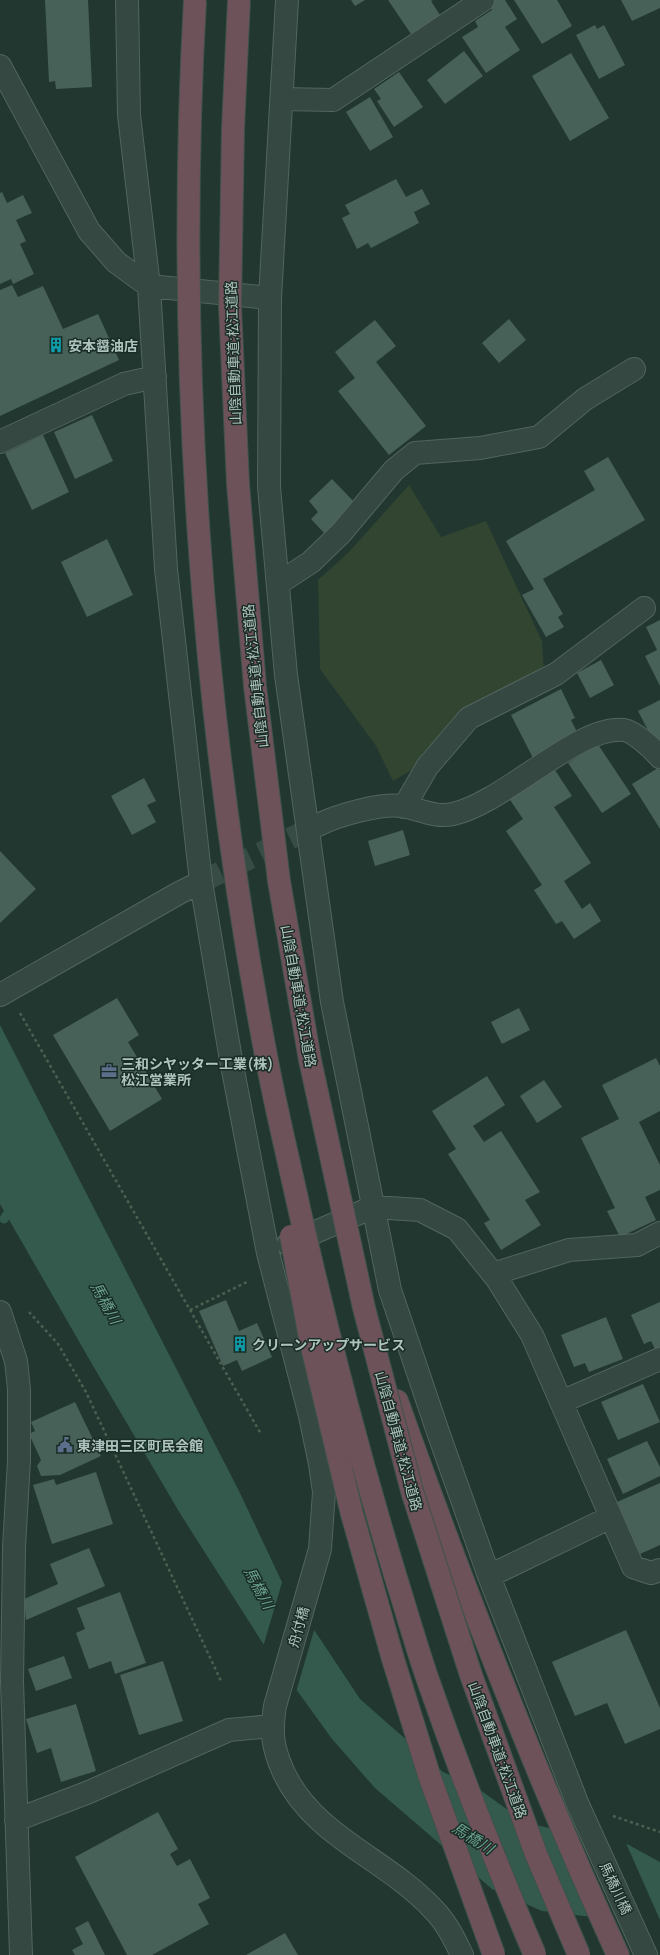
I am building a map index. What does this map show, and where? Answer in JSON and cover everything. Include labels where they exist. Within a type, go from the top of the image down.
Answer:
[{"type":"highway","points":[[187,0],[189,106],[189,300],[197,504],[214,706],[238,889],[269,1071],[322,1312],[373,1503],[428,1681],[500,1874],[535,1955]]},
{"type":"highway","points":[[189,106],[195,0]]},
{"type":"highway","name":"山陰自動車道;松江道路","points":[[239,0],[233,129],[230,306],[238,484],[255,686],[281,896],[310,1060],[364,1308],[412,1491],[471,1675],[536,1854],[579,1955]]},
{"type":"highway","points":[[269,1071],[284,1198],[311,1343],[352,1514],[393,1659],[429,1775],[464,1876],[494,1955]]},
{"type":"highway","points":[[364,1308],[440,1523],[505,1693],[618,1955]]},
{"type":"street","name":"舟付橋","points":[[128,0],[129,115],[149,286],[166,569],[201,882],[231,1060],[270,1261],[320,1464],[324,1492],[320,1549],[273,1716]]},
{"type":"street","name":"馬橋川橋","points":[[287,0],[270,298],[269,487],[279,583],[286,675],[332,1002],[390,1290],[489,1576],[582,1813],[646,1955]]},
{"type":"street","points":[[282,99],[333,100],[484,0]]},
{"type":"street","points":[[0,66],[89,231],[116,262],[149,286],[270,298]]},
{"type":"street","points":[[279,583],[311,562],[341,533],[394,470],[415,453],[480,448],[539,437],[586,399],[634,369]]},
{"type":"street","points":[[0,442],[124,384],[155,377]]},
{"type":"street","points":[[404,806],[427,766],[469,718],[556,674],[644,608]]},
{"type":"street","points":[[318,825],[331,818],[390,805],[404,806],[427,813],[451,815],[473,808],[503,792],[582,740],[612,730],[626,730],[652,748],[660,757]]},
{"type":"street","points":[[6,992],[178,893],[201,882]]},
{"type":"street","points":[[270,1261],[373,1207],[420,1210],[457,1229],[493,1274],[532,1336],[633,1567],[651,1573],[660,1570]]},
{"type":"street","points":[[493,1274],[569,1250],[637,1245],[660,1233]]},
{"type":"street","points":[[0,1312],[16,1361],[19,1389],[19,1460],[14,1547],[12,1681],[21,1955]]},
{"type":"street","points":[[561,1402],[660,1359]]},
{"type":"street","points":[[489,1576],[611,1517]]},
{"type":"street","points":[[16,1820],[89,1792],[230,1730],[273,1716],[272,1738],[277,1756],[286,1778],[303,1804],[312,1815],[332,1833],[388,1870],[433,1908],[448,1928],[462,1955]]},
{"type":"path","points":[[6,992],[17,1008],[261,1434]]},
{"type":"path","points":[[190,1310],[270,1261]]},
{"type":"path","points":[[28,1310],[58,1344],[86,1392],[221,1681]]},
{"type":"path","points":[[582,1813],[660,1832]]},
{"type":"shaded area","points":[[409,485],[441,537],[486,521],[542,641],[544,672],[455,719],[423,753],[410,771],[393,781],[376,746],[320,669],[318,580],[348,553]]},
{"type":"water","name":"馬橋川","points":[[0,1025],[239,1491],[281,1580],[360,1699],[443,1772],[476,1787],[526,1823],[627,1844],[660,1862],[660,1925],[542,1911],[492,1889],[375,1788],[332,1739],[262,1642],[181,1515],[0,1204]]},
{"type":"pier","points":[[283,1579],[315,1627],[296,1692],[263,1647]]},
{"type":"pier","points":[[574,1831],[625,1841],[660,1920],[660,1927],[614,1921]]},
{"type":"building","points":[[45,0],[88,0],[92,87],[56,89],[55,81],[49,82]]},
{"type":"building","points":[[351,0],[365,0],[355,6]]},
{"type":"building","points":[[388,0],[433,0],[431,1],[440,15],[411,34]]},
{"type":"building","points":[[494,0],[505,0],[517,19],[505,27],[520,50],[486,73],[462,37],[478,27],[475,21],[492,10],[488,4]]},
{"type":"building","points":[[514,0],[557,0],[572,26],[542,44]]},
{"type":"building","points":[[621,0],[660,0],[660,8],[632,21]]},
{"type":"building","points":[[595,25],[597,29],[604,25],[625,65],[599,79],[576,35]]},
{"type":"building","points":[[464,51],[483,76],[445,104],[427,80]]},
{"type":"building","points":[[571,53],[609,118],[570,141],[532,76]]},
{"type":"building","points":[[399,72],[423,107],[394,127],[377,101],[381,99],[374,89]]},
{"type":"building","points":[[370,97],[393,137],[370,151],[346,112]]},
{"type":"building","points":[[396,179],[406,197],[422,189],[430,204],[414,212],[419,223],[371,248],[368,243],[357,249],[342,218],[350,214],[345,205]]},
{"type":"building","points":[[2,192],[7,203],[23,195],[32,213],[16,220],[26,241],[20,244],[34,274],[13,284],[11,279],[0,284],[0,193]]},
{"type":"building","name":"安本醤油店","points":[[12,285],[18,297],[43,286],[63,329],[98,314],[119,360],[0,416],[0,290]]},
{"type":"building","points":[[509,319],[526,340],[499,363],[482,343]]},
{"type":"building","points":[[375,320],[396,346],[376,362],[426,426],[389,455],[338,391],[355,378],[335,352]]},
{"type":"building","points":[[92,415],[113,461],[75,479],[54,432]]},
{"type":"building","points":[[43,435],[69,492],[32,510],[5,453]]},
{"type":"building","points":[[608,457],[645,520],[543,579],[563,614],[558,617],[564,627],[546,637],[522,595],[534,589],[506,541],[595,490],[584,471]]},
{"type":"building","points":[[332,479],[356,504],[325,534],[311,519],[318,512],[309,501]]},
{"type":"building","points":[[107,539],[133,595],[87,617],[61,562]]},
{"type":"building","points":[[660,620],[660,686],[645,656],[657,650],[646,627]]},
{"type":"building","points":[[601,660],[614,685],[590,698],[577,673]]},
{"type":"building","points":[[561,689],[575,718],[571,720],[579,736],[534,760],[511,715]]},
{"type":"building","points":[[660,700],[660,739],[654,742],[638,711]]},
{"type":"building","points":[[597,743],[631,794],[602,813],[568,763]]},
{"type":"building","points":[[553,767],[572,796],[554,807],[591,863],[564,881],[582,909],[590,903],[601,921],[574,939],[562,921],[556,924],[534,890],[542,885],[506,831],[523,819],[508,797]]},
{"type":"building","points":[[658,768],[660,770],[660,829],[632,784]]},
{"type":"building","points":[[144,778],[156,801],[147,805],[156,822],[132,835],[111,796]]},
{"type":"building","points":[[403,830],[410,855],[375,866],[368,841]]},
{"type":"building","points":[[0,851],[36,889],[0,923]]},
{"type":"building","name":"三和シヤッター工業(株) 松江営業所","points":[[117,998],[139,1035],[128,1042],[162,1099],[110,1131],[53,1035]]},
{"type":"building","points":[[519,1008],[530,1030],[502,1044],[491,1022]]},
{"type":"building","points":[[656,1058],[660,1066],[660,1111],[639,1122],[660,1165],[660,1190],[645,1197],[656,1220],[620,1237],[607,1211],[615,1208],[581,1138],[619,1119],[602,1085]]},
{"type":"building","points":[[487,1076],[505,1105],[473,1126],[484,1142],[501,1131],[540,1192],[525,1200],[541,1225],[501,1250],[484,1223],[490,1220],[448,1154],[456,1149],[432,1111]]},
{"type":"building","points":[[544,1080],[562,1107],[537,1123],[520,1096]]},
{"type":"building","name":"クリーンアップサービス","points":[[226,1300],[239,1331],[257,1323],[272,1357],[242,1371],[237,1360],[223,1366],[199,1311]]},
{"type":"building","points":[[660,1302],[660,1352],[657,1353],[651,1341],[644,1344],[631,1315]]},
{"type":"building","points":[[606,1317],[623,1359],[589,1372],[585,1363],[574,1367],[561,1335]]},
{"type":"building","points":[[643,1384],[660,1422],[618,1440],[601,1402]]},
{"type":"building","name":"東津田三区町民会館","points":[[75,1402],[101,1456],[60,1475],[41,1476],[37,1466],[41,1460],[29,1434],[35,1431],[31,1422]]},
{"type":"building","points":[[647,1441],[660,1467],[660,1476],[623,1494],[607,1459]]},
{"type":"building","points":[[96,1472],[113,1524],[52,1544],[33,1485],[54,1479],[56,1485]]},
{"type":"building","points":[[660,1483],[660,1545],[640,1554],[617,1502]]},
{"type":"building","points":[[89,1548],[105,1586],[26,1620],[24,1599],[58,1584],[50,1564]]},
{"type":"building","points":[[120,1592],[146,1663],[115,1674],[111,1661],[89,1669],[76,1633],[85,1629],[77,1608]]},
{"type":"building","points":[[626,1630],[660,1708],[660,1729],[625,1744],[607,1703],[575,1716],[552,1662]]},
{"type":"building","points":[[64,1656],[72,1678],[36,1691],[28,1669]]},
{"type":"building","points":[[163,1661],[183,1721],[139,1735],[120,1675]]},
{"type":"building","points":[[76,1704],[96,1771],[61,1782],[51,1748],[37,1753],[26,1719]]},
{"type":"building","points":[[158,1812],[178,1849],[170,1854],[177,1866],[190,1859],[210,1898],[198,1904],[209,1924],[152,1955],[127,1955],[75,1857]]},
{"type":"building","points":[[88,1921],[105,1955],[75,1955],[72,1950],[83,1944],[75,1928]]},
{"type":"building","points":[[285,1933],[298,1955],[246,1955]]},
{"type":"waterway","points":[[4,1219],[13,1205]]},
{"type":"tunnel","points":[[201,882],[318,825]]},
{"type":"place","name":"安本醤油店","points":[[56,345]]},
{"type":"place","name":"三和シヤッター工業(株) 松江営業所","points":[[109,1071]]},
{"type":"place","name":"クリーンアップサービス","points":[[240,1344]]},
{"type":"place","name":"東津田三区町民会館","points":[[65,1445]]}]
